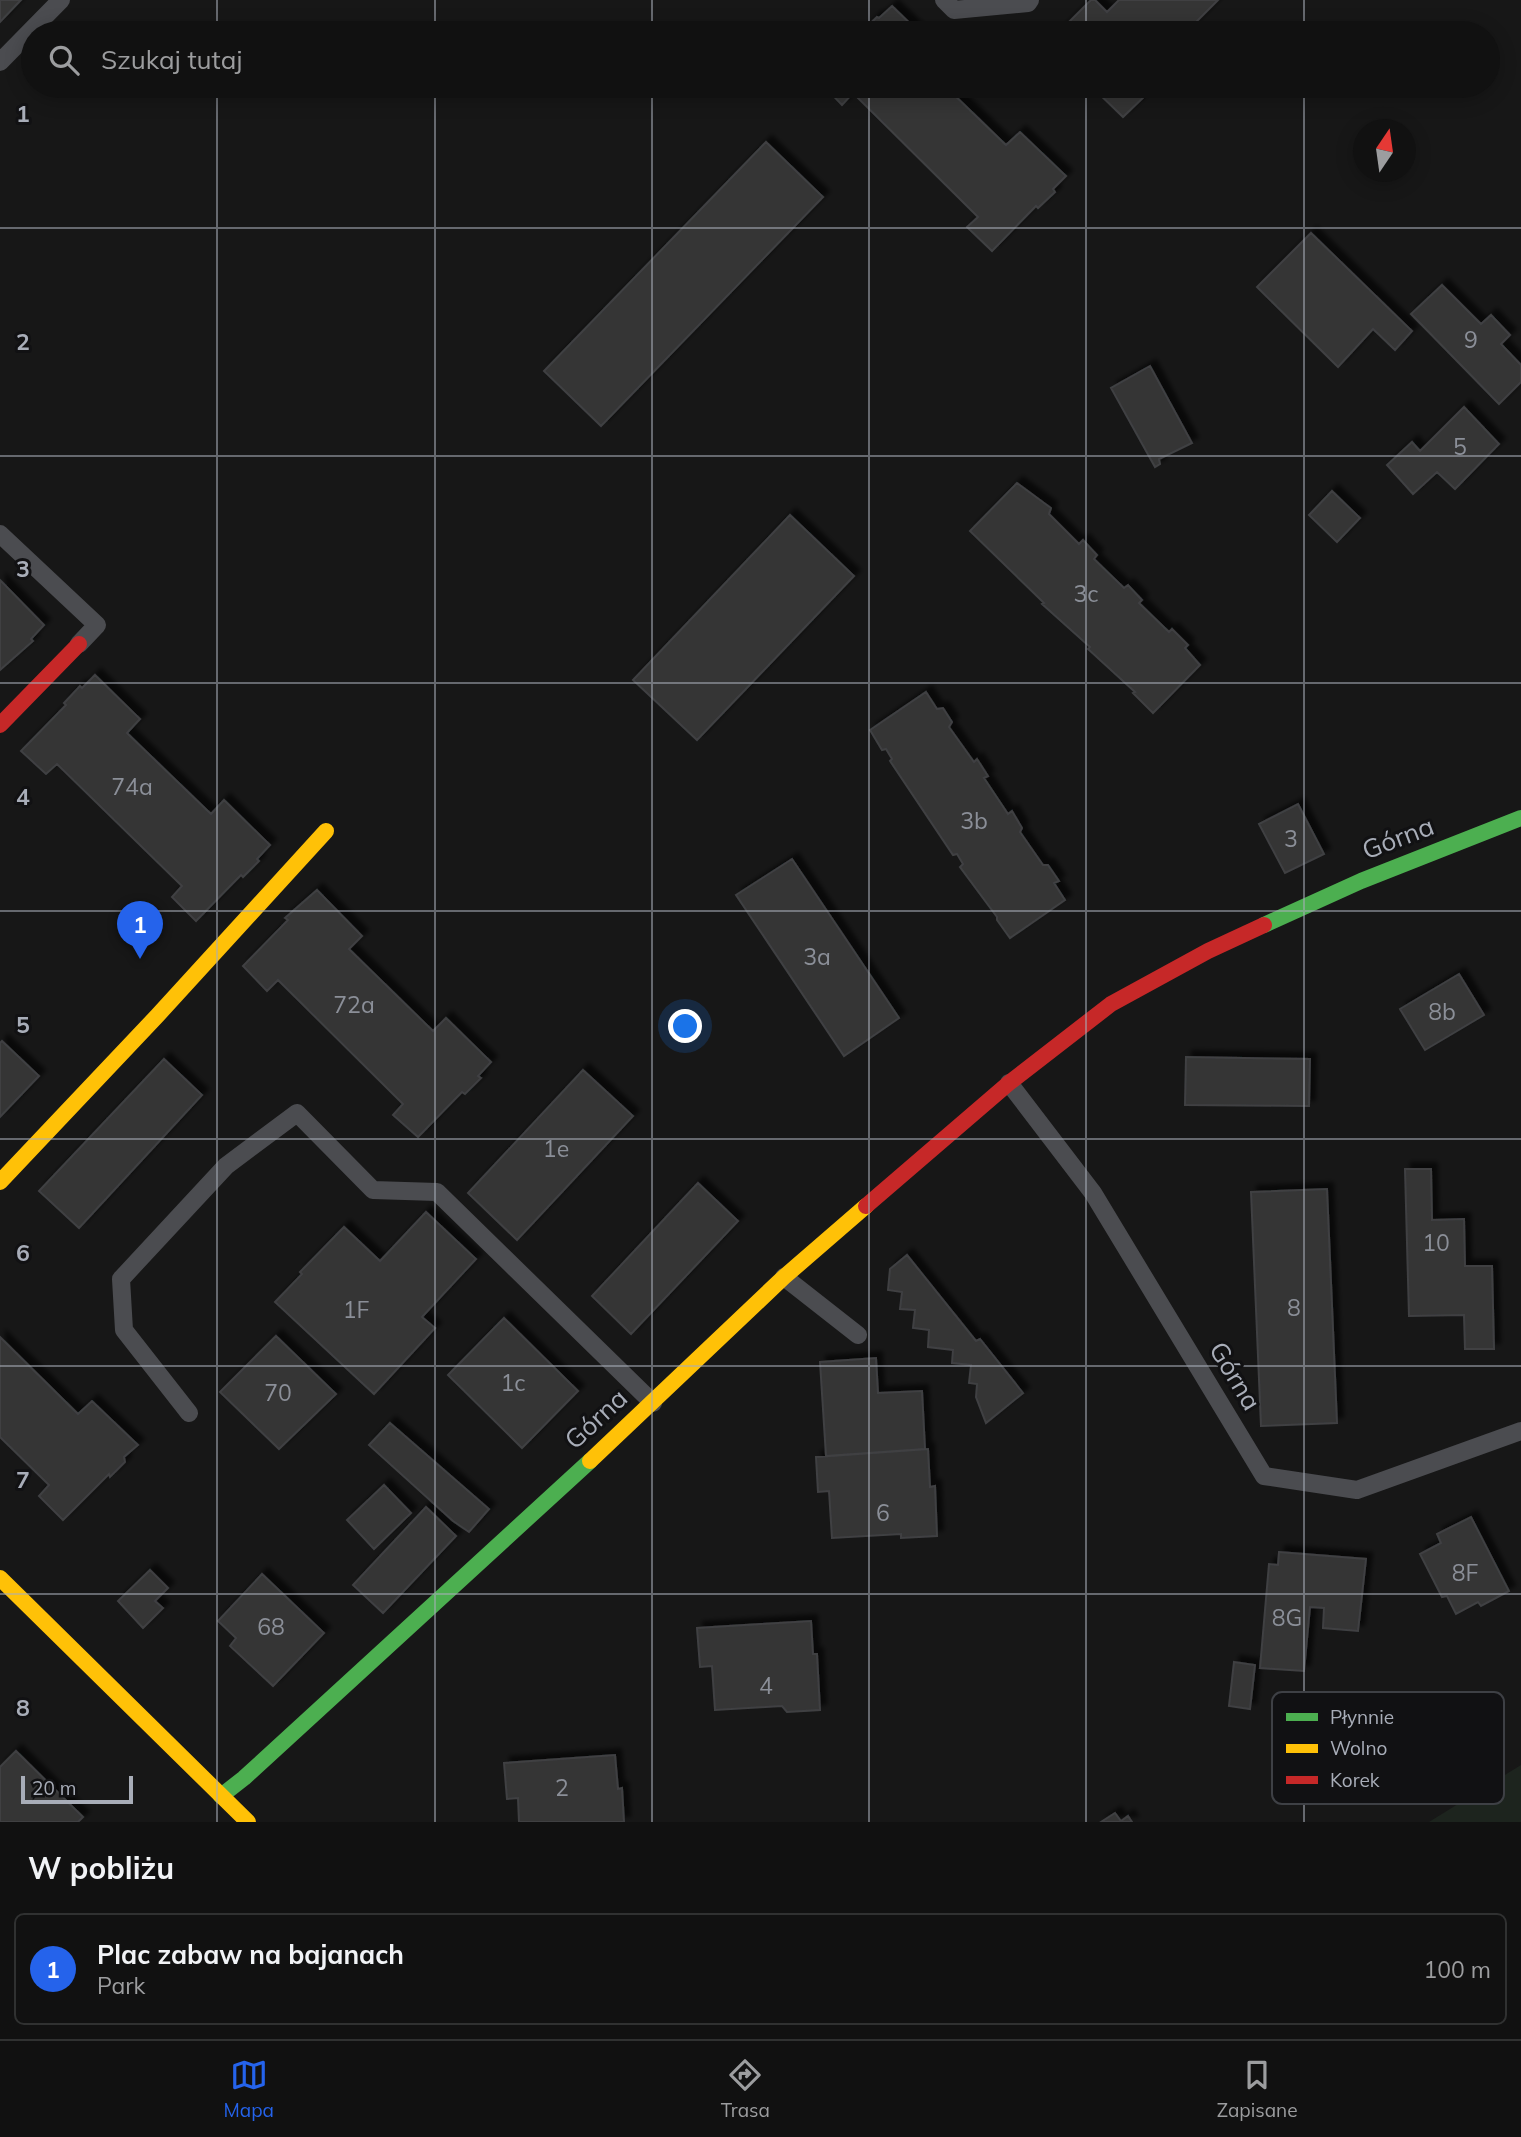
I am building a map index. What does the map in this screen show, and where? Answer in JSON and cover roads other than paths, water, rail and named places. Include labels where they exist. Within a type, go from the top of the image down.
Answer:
[{"type":"street","points":[[0,725],[79,644]]},
{"type":"street","name":"Górna","points":[[221,1796],[244,1778],[653,1403],[784,1277],[1009,1083],[1111,1004],[1208,951],[1361,881],[1521,818]]},
{"type":"street","points":[[0,1182],[148,1026],[326,831]]},
{"type":"street","points":[[0,1578],[248,1822]]},
{"type":"lane","points":[[40,21],[61,0]]},
{"type":"lane","points":[[944,0],[954,10],[1028,3],[1030,0]]},
{"type":"lane","points":[[0,62],[21,41]]},
{"type":"lane","points":[[0,534],[97,625],[79,644]]},
{"type":"lane","name":"Górna","points":[[1009,1083],[1093,1193],[1264,1476],[1357,1490],[1521,1431]]},
{"type":"lane","points":[[189,1413],[124,1330],[121,1279],[226,1166],[297,1113],[373,1190],[436,1192],[653,1403]]},
{"type":"lane","points":[[784,1277],[858,1335]]},
{"type":"place","name":"Plac zabaw na bajanach","points":[[140,959]]}]
